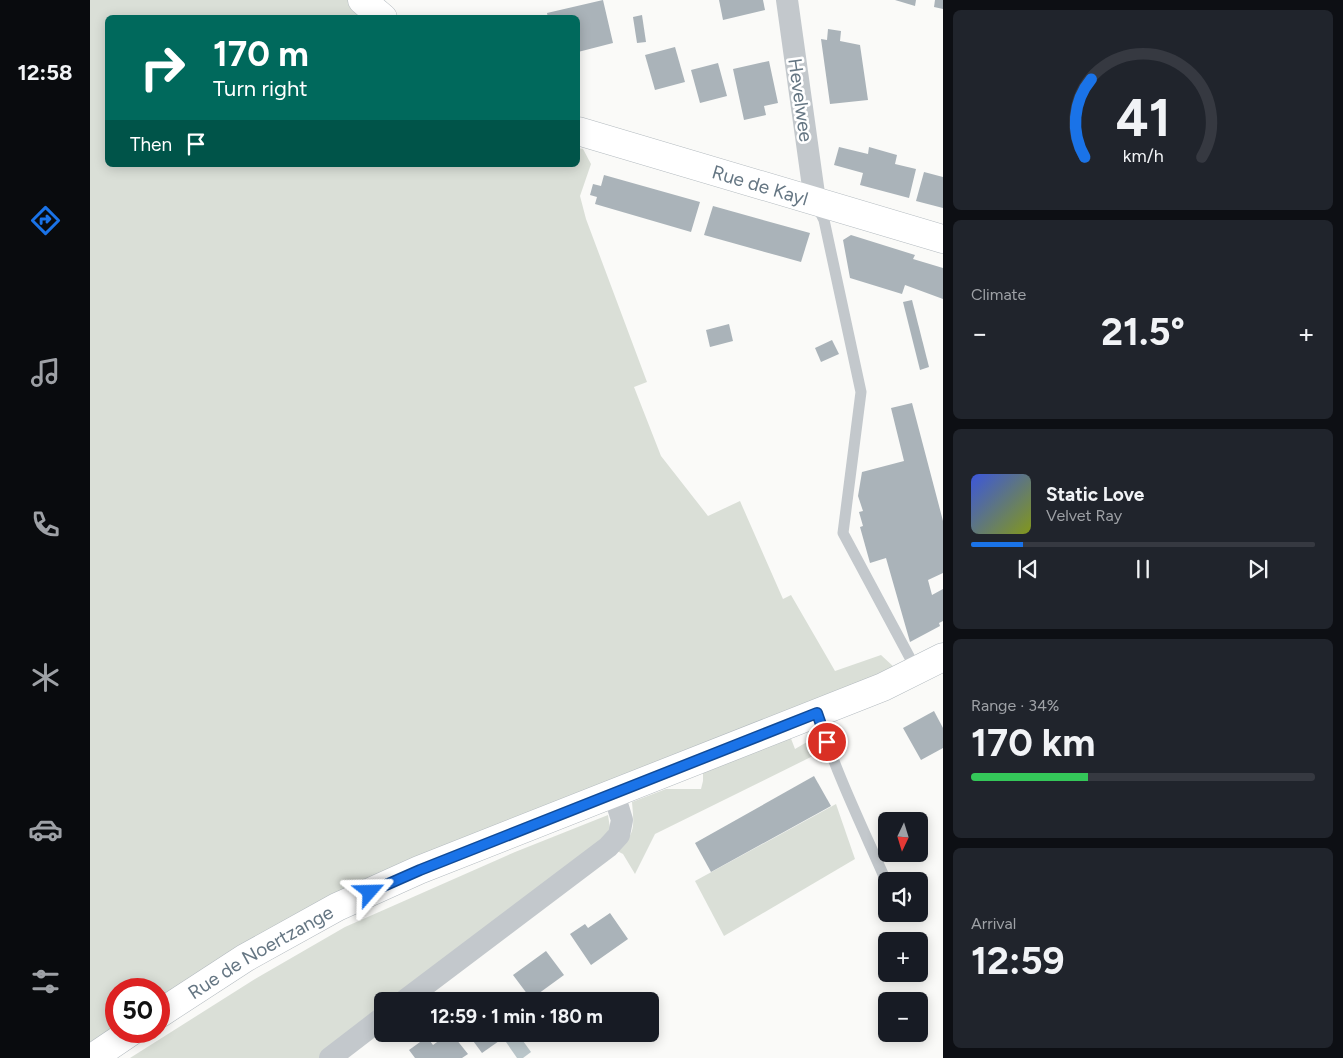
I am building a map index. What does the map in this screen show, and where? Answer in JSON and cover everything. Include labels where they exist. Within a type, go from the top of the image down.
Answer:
[{"type":"main road","points":[[362,0],[380,15]]},
{"type":"main road","name":"Rue de Kayl","points":[[580,132],[943,239]]},
{"type":"main road","name":"Rue de Noertzange","points":[[170,1007],[245,958],[337,907],[420,870],[883,687],[943,657]]},
{"type":"main road","points":[[92,1058],[114,1043]]},
{"type":"street","name":"Hevelwee","points":[[787,0],[815,201]]},
{"type":"street","points":[[416,992],[608,847],[619,835],[622,820],[614,794]]},
{"type":"street","points":[[330,1058],[374,1024]]},
{"type":"lane","points":[[815,201],[824,220],[861,392],[843,533],[917,671]]},
{"type":"lane","points":[[817,713],[842,779],[882,872]]},
{"type":"shaded area","points":[[90,0],[348,0],[367,15],[105,15],[105,167],[580,167],[580,148],[583,149],[591,164],[580,196],[586,219],[647,382],[634,387],[661,456],[708,516],[740,501],[783,599],[791,595],[835,671],[881,655],[895,668],[170,994],[170,978],[105,978],[105,1033],[90,1042]]},
{"type":"shaded area","points":[[790,736],[795,749],[807,742],[817,754],[655,834],[635,874],[623,854],[617,851],[631,834],[633,824],[632,802],[666,789],[701,789],[703,771]]},
{"type":"shaded area","points":[[836,804],[855,859],[724,936],[695,881]]},
{"type":"shaded area","points":[[608,815],[610,828],[605,838],[415,992],[374,992],[374,1024],[330,1058],[130,1058],[154,1043],[170,1043],[170,1033],[255,979],[345,927],[515,852]]},
{"type":"shaded area","points":[[506,1042],[524,1042],[531,1052],[523,1058],[517,1058]]},
{"type":"building","points":[[603,0],[613,43],[580,51],[580,15],[547,15],[547,13]]},
{"type":"building","points":[[719,0],[763,0],[765,10],[723,20]]},
{"type":"building","points":[[895,0],[916,0],[915,6]]},
{"type":"building","points":[[935,0],[943,0],[943,9],[934,7]]},
{"type":"building","points":[[642,15],[646,42],[637,43],[633,17]]},
{"type":"building","points":[[828,29],[841,31],[840,41],[860,45],[868,100],[830,104],[821,39],[827,40]]},
{"type":"building","points":[[675,47],[685,82],[655,90],[645,55]]},
{"type":"building","points":[[769,61],[778,103],[764,106],[766,115],[744,120],[733,69]]},
{"type":"building","points":[[718,63],[727,96],[700,103],[691,70]]},
{"type":"building","points":[[839,147],[868,154],[869,147],[897,155],[895,164],[916,169],[909,198],[860,185],[863,173],[834,165]]},
{"type":"building","points":[[924,172],[943,177],[943,208],[916,201]]},
{"type":"building","points":[[604,175],[700,202],[691,232],[595,204],[597,197],[590,195],[593,184],[601,186]]},
{"type":"building","points":[[713,206],[810,233],[801,262],[704,235]]},
{"type":"building","points":[[851,235],[915,255],[913,259],[943,268],[943,299],[905,285],[902,294],[850,278],[843,240]]},
{"type":"building","points":[[912,300],[929,367],[920,370],[903,302]]},
{"type":"building","points":[[729,324],[733,341],[710,347],[706,330]]},
{"type":"building","points":[[832,340],[839,354],[821,362],[815,348]]},
{"type":"building","points":[[912,403],[943,521],[943,573],[928,580],[932,595],[943,589],[943,621],[939,623],[940,626],[910,642],[886,558],[870,563],[860,527],[863,526],[859,512],[863,511],[858,496],[862,472],[904,461],[891,408]]},
{"type":"building","points":[[934,711],[943,728],[943,748],[921,760],[903,728]]},
{"type":"building","points":[[814,776],[831,806],[711,872],[695,843]]},
{"type":"building","points":[[610,913],[628,939],[591,965],[570,934],[585,924],[588,928]]},
{"type":"building","points":[[546,951],[564,975],[541,992],[526,992],[513,975]]},
{"type":"building","points":[[420,1042],[431,1042],[433,1045],[437,1042],[458,1042],[468,1054],[462,1058],[415,1058],[409,1050]]},
{"type":"building","points":[[474,1042],[498,1042],[482,1053]]},
{"type":"route","points":[[370,892],[420,870],[817,713],[827,742]]}]
